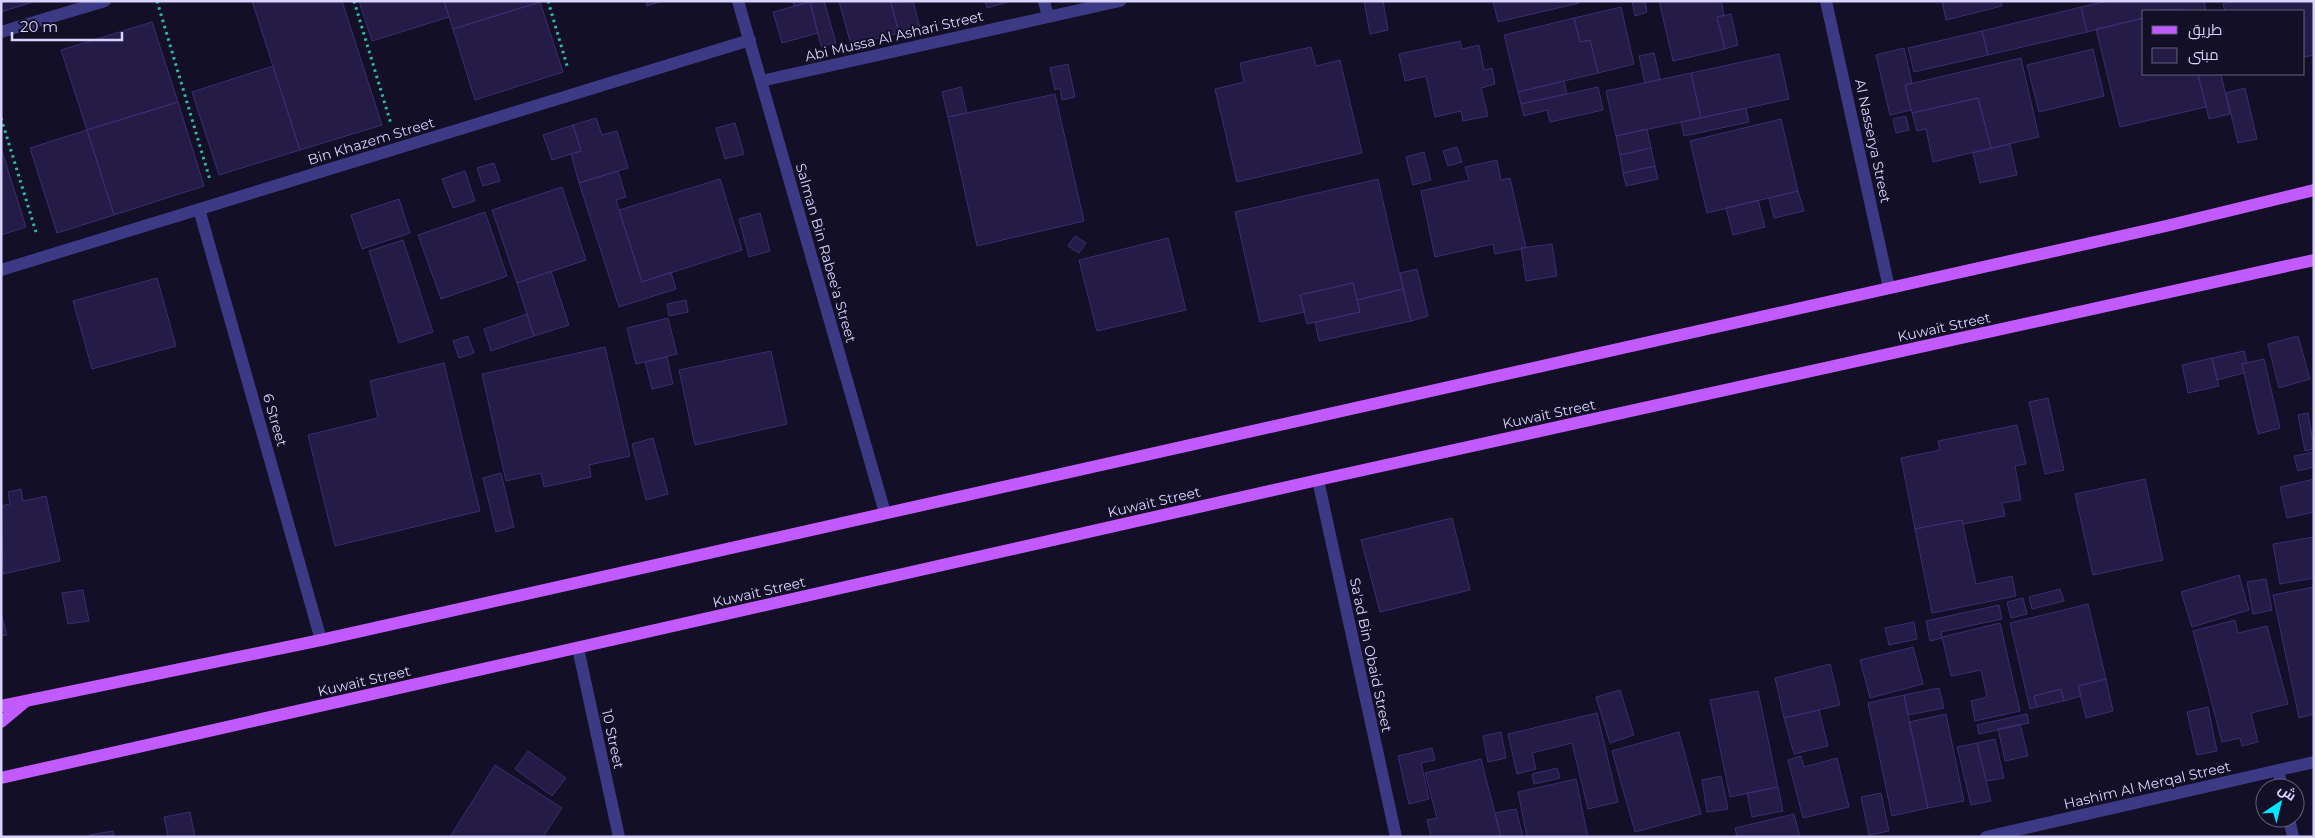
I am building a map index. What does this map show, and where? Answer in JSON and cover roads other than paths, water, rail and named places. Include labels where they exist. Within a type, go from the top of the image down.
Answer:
[{"type":"main road","points":[[1,706],[321,640],[2166,226],[2314,190]]},
{"type":"main road","name":"Kuwait Street","points":[[1,778],[1318,480],[2314,260]]},
{"type":"main road","points":[[1,722],[27,700]]},
{"type":"street","points":[[1,32],[105,1]]},
{"type":"street","name":"Salman Bin Rabee'a Street","points":[[738,1],[885,513]]},
{"type":"street","points":[[1044,1],[1048,17]]},
{"type":"street","name":"Abi Mussa Al Ashari Street","points":[[762,81],[1120,1]]},
{"type":"street","name":"Al Nasserya Street","points":[[1826,1],[1889,288]]},
{"type":"street","name":"Bin Khazem Street","points":[[1,270],[750,40]]},
{"type":"street","name":"6 Street","points":[[200,209],[321,640]]},
{"type":"street","name":"Sa'ad Bin Obaid Street","points":[[1318,480],[1396,837]]},
{"type":"street","name":"10 Street","points":[[578,648],[619,837]]},
{"type":"street","name":"Hashim Al Merqal Street","points":[[1986,837],[2314,762]]},
{"type":"street","points":[[2278,770],[2280,778]]}]
